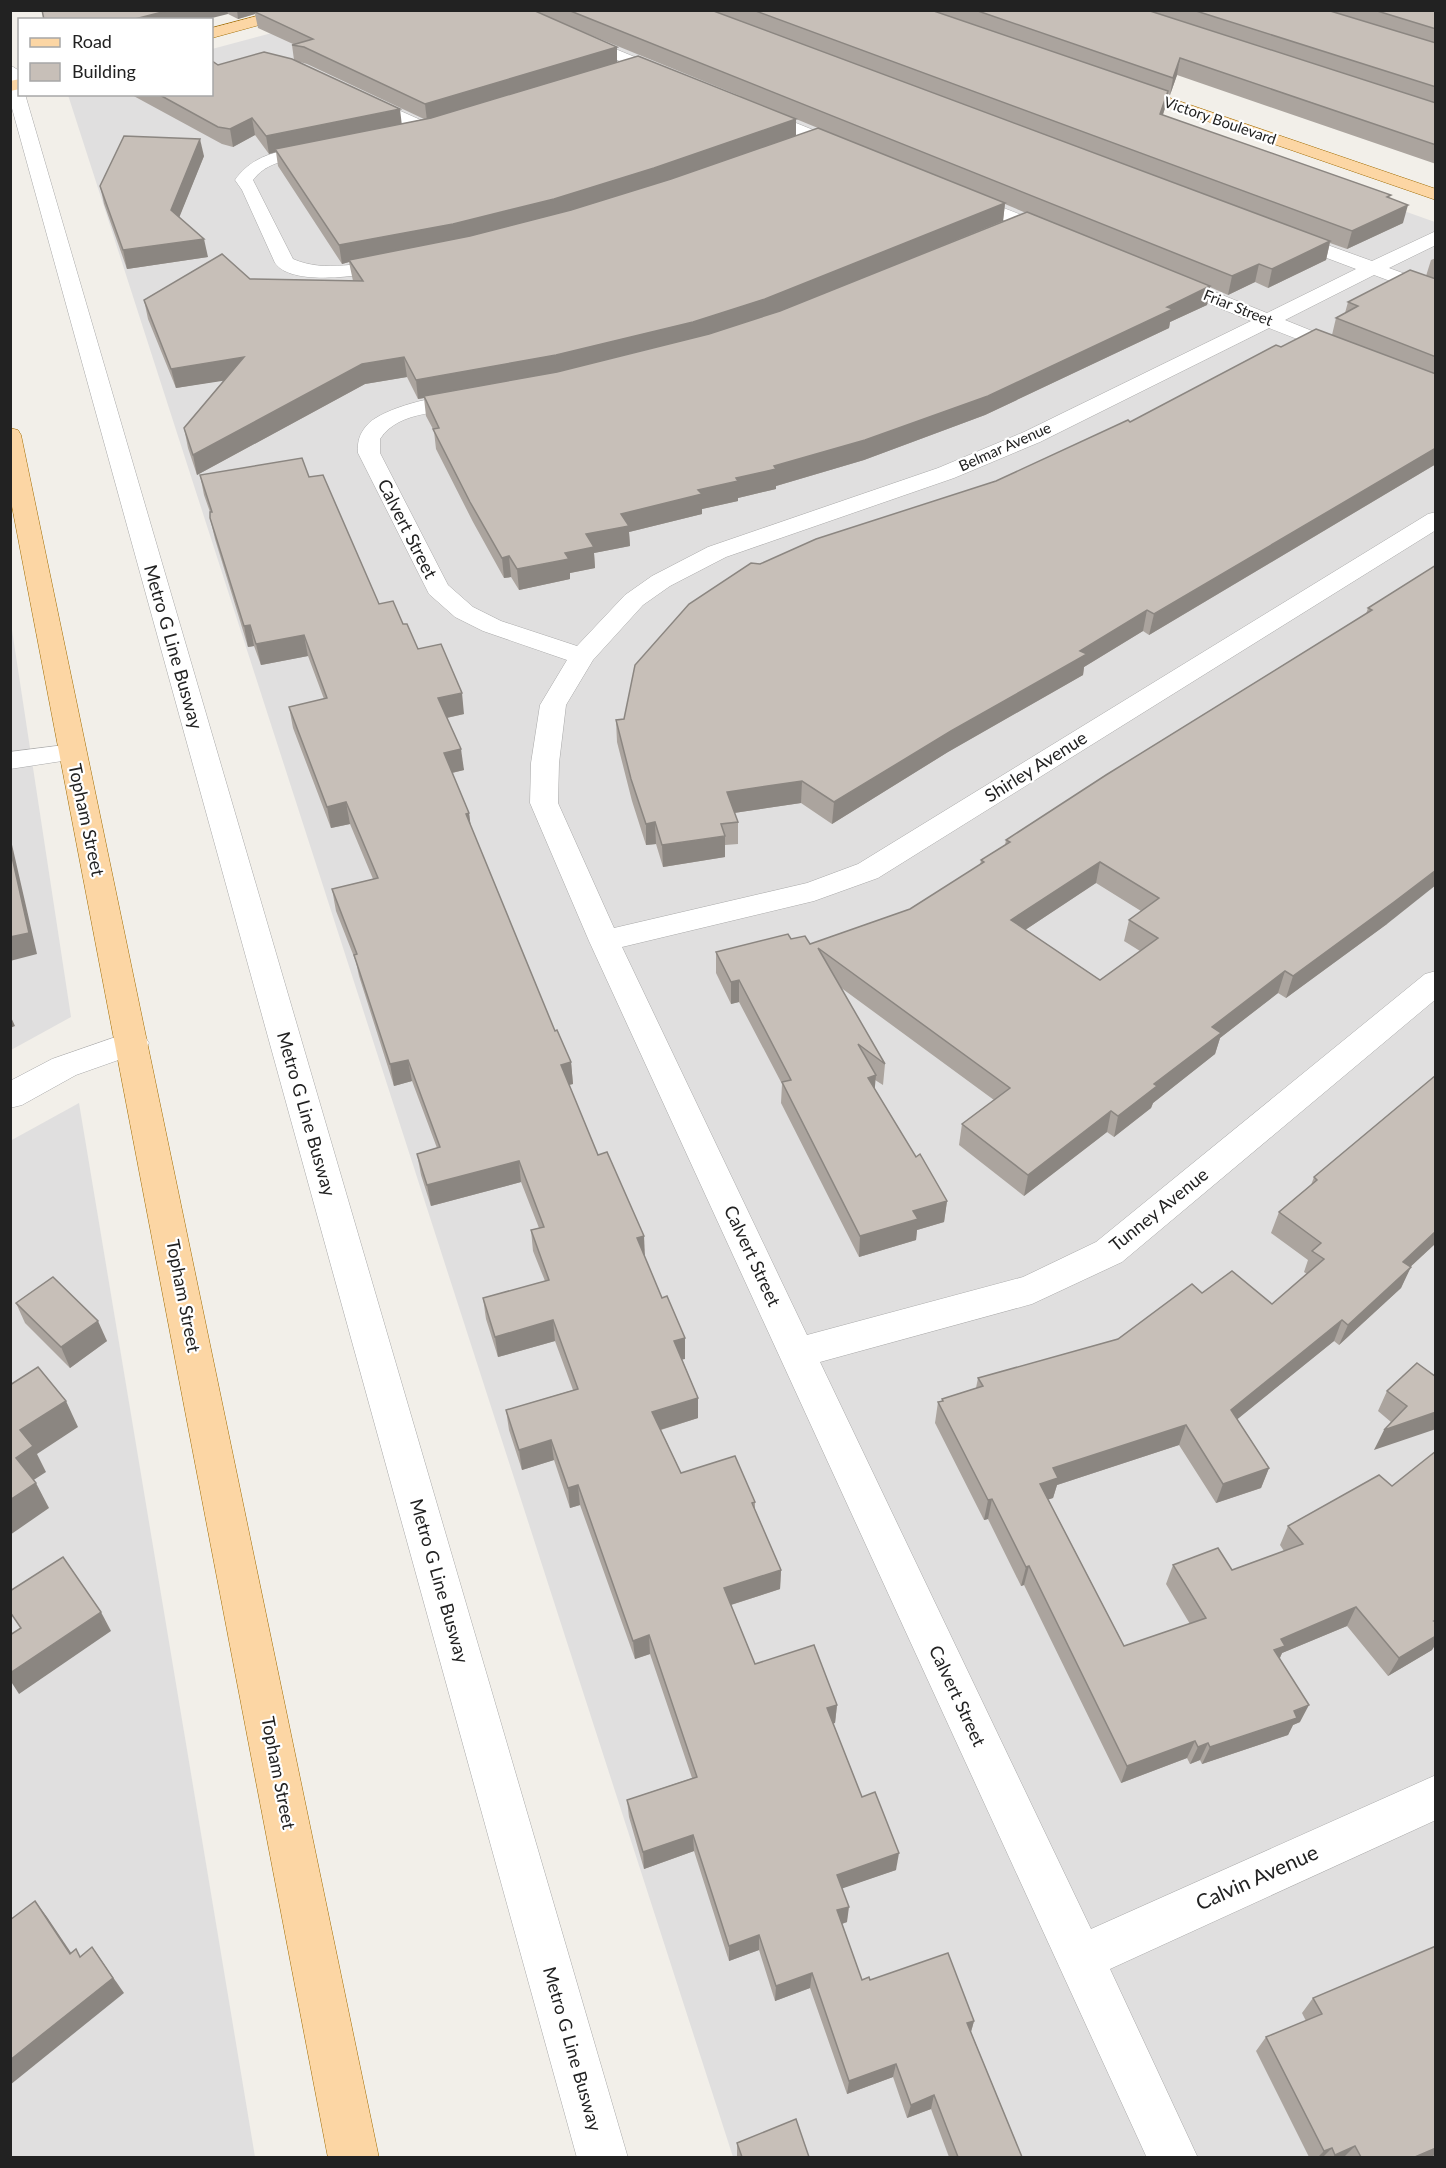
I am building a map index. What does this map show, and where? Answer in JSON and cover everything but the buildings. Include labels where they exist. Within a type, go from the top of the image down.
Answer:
[{"type":"main road","points":[[213,33],[298,10]]},
{"type":"main road","name":"Victory Boulevard","points":[[1115,84],[1436,195]]},
{"type":"main road","name":"Topham Street","points":[[10,435],[354,2157]]},
{"type":"street","points":[[507,10],[684,82]]},
{"type":"street","points":[[617,71],[640,64]]},
{"type":"street","points":[[342,89],[432,128],[403,135]]},
{"type":"street","name":"Metro G Line Busway","points":[[18,96],[603,2157]]},
{"type":"street","points":[[739,105],[859,155]]},
{"type":"street","points":[[794,145],[816,137]]},
{"type":"street","points":[[335,148],[263,162],[249,171],[244,180],[251,190],[285,263],[297,269],[316,272],[352,270],[418,259]]},
{"type":"street","points":[[947,190],[1077,243]]},
{"type":"street","points":[[1001,231],[1023,222]]},
{"type":"street","points":[[1271,230],[1436,292]]},
{"type":"street","name":"Belmar Avenue","points":[[582,656],[634,600],[662,581],[717,552],[946,473],[1032,436],[1436,237]]},
{"type":"street","name":"Friar Street","points":[[1151,273],[1363,359]]},
{"type":"street","name":"Calvert Street","points":[[490,397],[420,408],[397,416],[378,428],[369,440],[369,453],[438,589],[464,612],[492,626],[582,656],[554,705],[545,762],[544,803],[604,941],[1173,2157]]},
{"type":"street","name":"Shirley Avenue","points":[[604,941],[814,891],[868,871],[1436,519]]},
{"type":"street","points":[[10,761],[72,752]]},
{"type":"street","name":"Tunney Avenue","points":[[798,1353],[1032,1289],[1109,1252],[1436,982]]},
{"type":"street","points":[[10,1096],[64,1067],[133,1042]]},
{"type":"street","name":"Calvin Avenue","points":[[1079,1959],[1436,1797]]},
{"type":"shaded area","points":[[354,11],[840,11],[1435,222],[1435,2157],[733,2157],[68,96],[213,96],[213,49]]},
{"type":"shaded area","points":[[10,617],[71,1017],[11,1050],[10,1050]]},
{"type":"shaded area","points":[[79,1103],[255,2157],[11,2157],[10,1141]]}]
